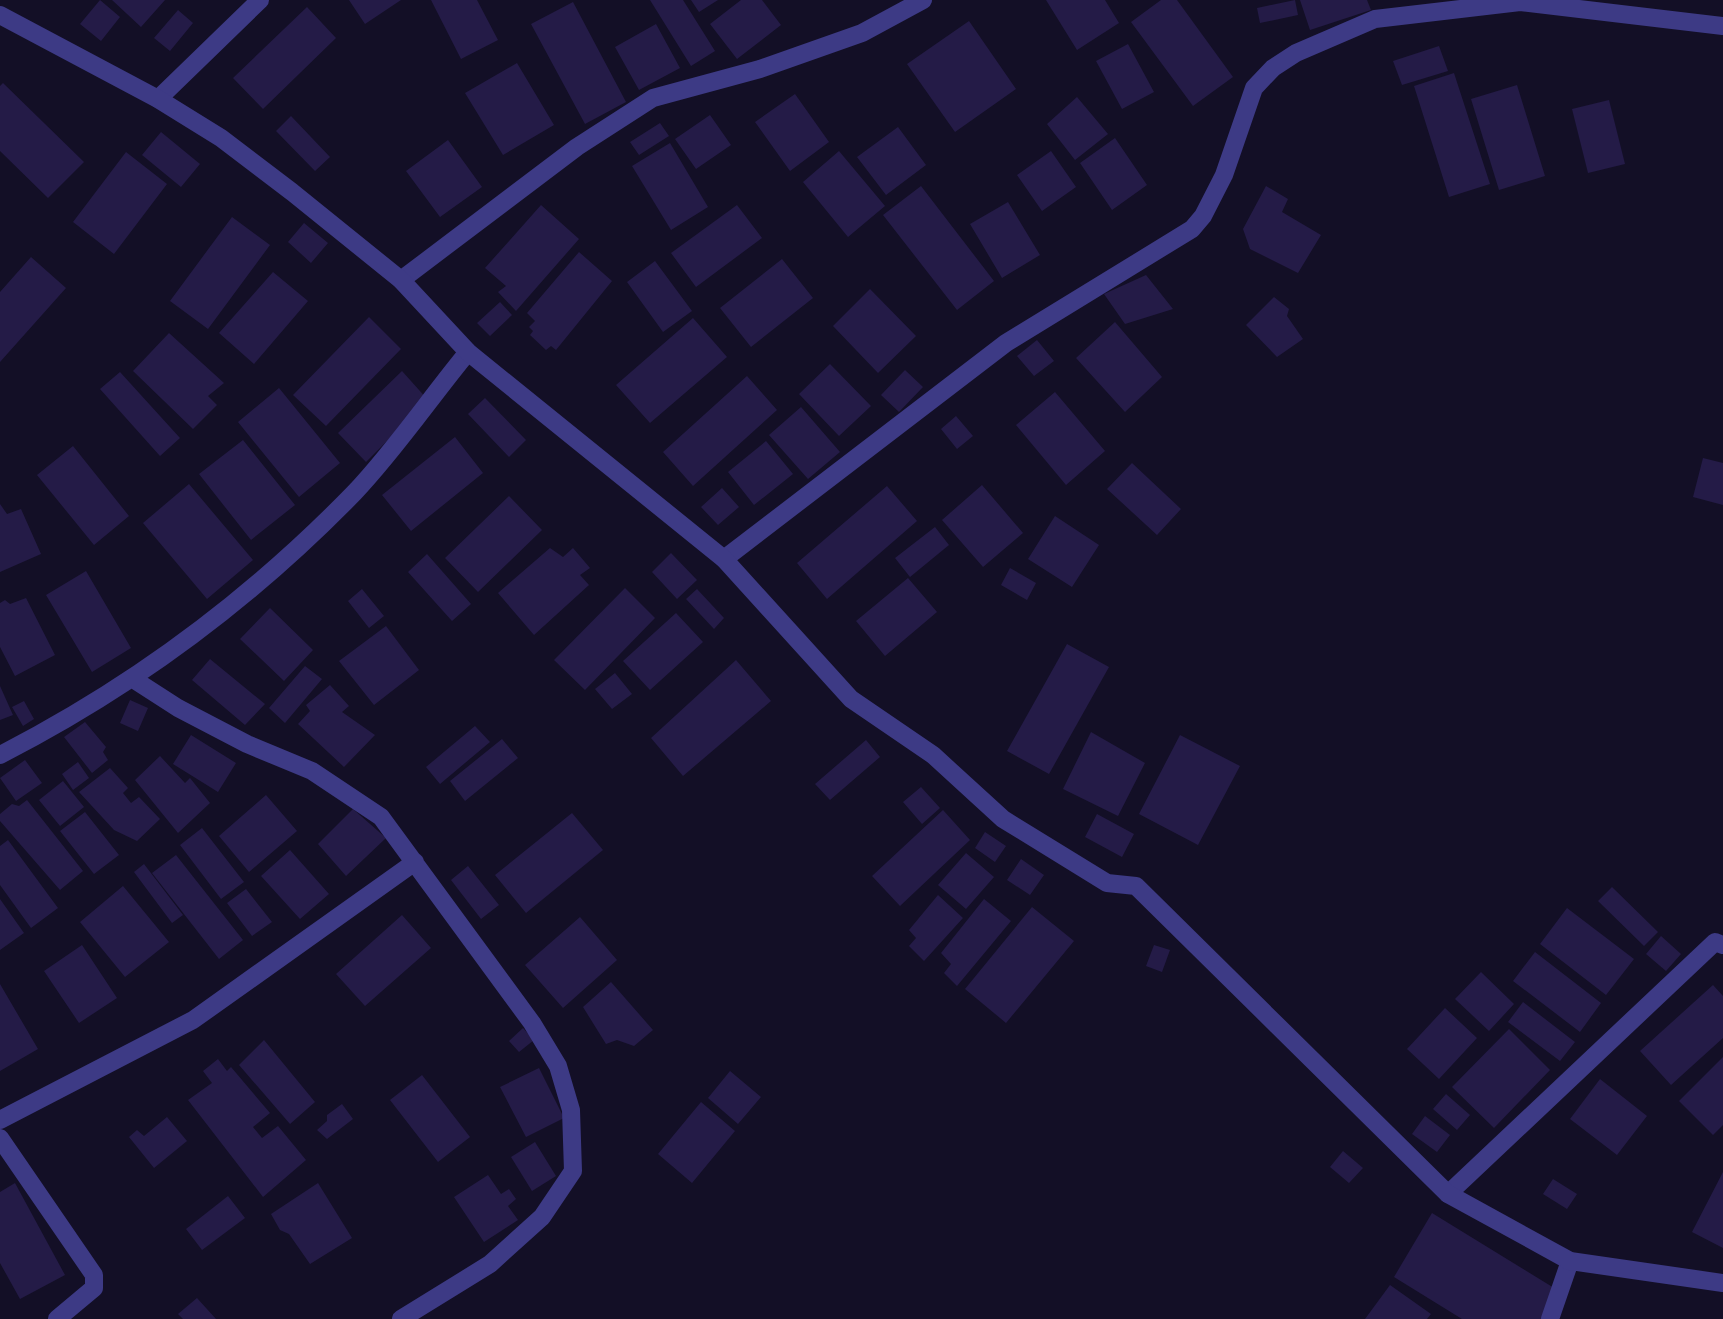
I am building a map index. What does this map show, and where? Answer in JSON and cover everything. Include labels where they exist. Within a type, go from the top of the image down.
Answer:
[{"type":"street","points":[[158,99],[260,0]]},
{"type":"street","points":[[401,280],[577,147],[653,98],[760,69],[862,33],[923,0]]},
{"type":"street","points":[[724,559],[1006,343],[1192,229],[1203,216],[1224,175],[1254,88],[1273,68],[1296,53],[1375,19],[1520,2],[1544,2],[1723,26]]},
{"type":"street","points":[[0,15],[158,99],[231,146],[401,280],[468,352],[724,559],[851,699],[933,755],[1003,820],[1107,884],[1136,886],[1448,1194],[1570,1261],[1723,1283]]},
{"type":"street","points":[[0,755],[133,679],[269,573],[355,491],[468,352]]},
{"type":"street","points":[[133,679],[178,708],[247,744],[312,771],[381,817],[532,1023],[558,1066],[571,1110],[573,1171],[542,1217],[490,1264],[401,1319]]},
{"type":"street","points":[[0,1120],[193,1020],[415,862]]},
{"type":"street","points":[[1448,1194],[1715,942],[1723,945]]},
{"type":"street","points":[[0,1138],[94,1275],[94,1288],[57,1319]]},
{"type":"street","points":[[1550,1319],[1570,1261]]},
{"type":"building","points":[[100,0],[120,17],[101,41],[80,24]]},
{"type":"building","points":[[112,0],[165,0],[141,27]]},
{"type":"building","points":[[349,0],[401,0],[365,24]]},
{"type":"building","points":[[431,0],[477,0],[498,40],[461,59]]},
{"type":"building","points":[[650,0],[683,0],[715,51],[691,66]]},
{"type":"building","points":[[691,0],[718,0],[699,12]]},
{"type":"building","points":[[741,0],[762,0],[781,25],[737,59],[710,24]]},
{"type":"building","points":[[1046,0],[1105,0],[1119,23],[1077,50]]},
{"type":"building","points":[[1161,0],[1177,0],[1233,77],[1193,106],[1131,22]]},
{"type":"building","points":[[1295,0],[1298,15],[1260,23],[1257,8]]},
{"type":"building","points":[[1300,0],[1367,0],[1371,10],[1310,30]]},
{"type":"building","points":[[573,2],[626,102],[585,124],[531,24]]},
{"type":"building","points":[[307,7],[336,38],[263,109],[233,78]]},
{"type":"building","points":[[178,10],[193,23],[170,51],[154,38]]},
{"type":"building","points":[[969,21],[1016,89],[955,132],[907,64]]},
{"type":"building","points":[[656,24],[680,68],[639,90],[615,47]]},
{"type":"building","points":[[1128,44],[1154,92],[1122,109],[1096,61]]},
{"type":"building","points":[[1439,46],[1448,71],[1402,85],[1393,61]]},
{"type":"building","points":[[517,63],[554,125],[503,155],[465,93]]},
{"type":"building","points":[[1454,73],[1490,184],[1449,197],[1414,86]]},
{"type":"building","points":[[3,83],[84,162],[48,198],[0,151],[0,86]]},
{"type":"building","points":[[1517,85],[1545,176],[1499,190],[1471,99]]},
{"type":"building","points":[[795,94],[829,142],[790,171],[755,122]]},
{"type":"building","points":[[1077,97],[1108,134],[1075,160],[1047,124]]},
{"type":"building","points":[[1609,100],[1625,164],[1588,173],[1572,109]]},
{"type":"building","points":[[710,115],[731,145],[696,169],[675,139]]},
{"type":"building","points":[[291,116],[330,157],[315,171],[276,131]]},
{"type":"building","points":[[660,123],[669,136],[639,155],[630,142]]},
{"type":"building","points":[[898,127],[926,165],[886,195],[857,157]]},
{"type":"building","points":[[161,132],[200,164],[181,187],[142,155]]},
{"type":"building","points":[[1115,138],[1147,185],[1112,210],[1080,163]]},
{"type":"building","points":[[448,140],[482,187],[440,217],[406,171]]},
{"type":"building","points":[[670,143],[708,207],[671,230],[632,166]]},
{"type":"building","points":[[839,151],[885,206],[848,237],[803,182]]},
{"type":"building","points":[[1051,151],[1076,187],[1042,211],[1017,175]]},
{"type":"building","points":[[126,152],[167,184],[114,254],[73,222]]},
{"type":"building","points":[[921,186],[994,281],[957,310],[883,215]]},
{"type":"building","points":[[1266,186],[1288,199],[1282,212],[1321,235],[1298,273],[1250,249],[1243,229]]},
{"type":"building","points":[[1008,202],[1040,255],[1002,278],[970,224]]},
{"type":"building","points":[[541,205],[579,239],[516,311],[498,292],[506,286],[485,268]]},
{"type":"building","points":[[737,205],[762,238],[696,287],[671,253]]},
{"type":"building","points":[[232,217],[270,245],[208,329],[170,301]]},
{"type":"building","points":[[304,223],[328,243],[311,263],[288,242]]},
{"type":"building","points":[[579,252],[612,281],[556,350],[551,346],[546,350],[530,335],[533,331],[529,327],[535,321],[527,313]]},
{"type":"building","points":[[31,257],[66,288],[0,362],[0,292]]},
{"type":"building","points":[[782,259],[813,298],[751,347],[720,308]]},
{"type":"building","points":[[655,261],[692,311],[663,332],[627,282]]},
{"type":"building","points":[[273,272],[308,301],[254,364],[219,333]]},
{"type":"building","points":[[1146,275],[1173,309],[1125,324],[1104,294]]},
{"type":"building","points":[[870,289],[916,336],[878,373],[833,326]]},
{"type":"building","points":[[1274,297],[1289,309],[1287,316],[1303,339],[1277,357],[1246,325]]},
{"type":"building","points":[[500,302],[512,315],[490,336],[477,323]]},
{"type":"building","points":[[369,317],[401,349],[326,426],[293,395]]},
{"type":"building","points":[[693,318],[727,357],[650,423],[616,385]]},
{"type":"building","points":[[1115,322],[1162,377],[1125,412],[1076,358]]},
{"type":"building","points":[[169,333],[224,383],[208,396],[217,405],[193,429],[133,371]]},
{"type":"building","points":[[1037,340],[1054,361],[1034,376],[1017,356]]},
{"type":"building","points":[[830,364],[871,406],[839,436],[799,394]]},
{"type":"building","points":[[905,370],[923,387],[899,412],[881,395]]},
{"type":"building","points":[[402,371],[428,400],[366,462],[338,433]]},
{"type":"building","points":[[120,372],[180,438],[160,456],[100,389]]},
{"type":"building","points":[[747,376],[777,410],[693,486],[663,452]]},
{"type":"building","points":[[279,388],[340,463],[299,497],[238,422]]},
{"type":"building","points":[[1055,392],[1105,451],[1066,485],[1016,425]]},
{"type":"building","points":[[485,398],[526,440],[509,457],[468,414]]},
{"type":"building","points":[[801,407],[840,452],[808,479],[769,435]]},
{"type":"building","points":[[956,416],[973,436],[957,449],[941,429]]},
{"type":"building","points":[[455,437],[483,473],[411,531],[382,495]]},
{"type":"building","points":[[243,440],[295,505],[251,540],[199,474]]},
{"type":"building","points":[[766,441],[793,474],[754,505],[728,472]]},
{"type":"building","points":[[73,446],[129,516],[94,545],[37,475]]},
{"type":"building","points":[[1703,458],[1723,463],[1723,505],[1693,497]]},
{"type":"building","points":[[1132,463],[1181,509],[1157,535],[1107,489]]},
{"type":"building","points":[[189,484],[253,560],[207,599],[143,523]]},
{"type":"building","points":[[982,485],[1023,533],[983,567],[942,520]]},
{"type":"building","points":[[887,486],[917,521],[827,599],[797,563]]},
{"type":"building","points":[[722,488],[739,507],[718,525],[701,507]]},
{"type":"building","points":[[509,496],[542,530],[478,592],[445,558]]},
{"type":"building","points":[[0,504],[7,514],[21,509],[41,554],[0,572]]},
{"type":"building","points":[[1055,516],[1099,545],[1072,587],[1028,559]]},
{"type":"building","points":[[935,527],[949,545],[910,577],[895,558]]},
{"type":"building","points":[[550,548],[563,557],[573,548],[590,568],[580,575],[589,585],[534,635],[498,593]]},
{"type":"building","points":[[671,553],[697,580],[677,599],[652,572]]},
{"type":"building","points":[[427,554],[471,604],[452,621],[408,572]]},
{"type":"building","points":[[1010,568],[1036,583],[1027,600],[1001,585]]},
{"type":"building","points":[[86,571],[131,648],[92,672],[46,595]]},
{"type":"building","points":[[908,578],[937,612],[885,656],[856,621]]},
{"type":"building","points":[[625,588],[655,618],[585,690],[554,660]]},
{"type":"building","points":[[362,589],[384,616],[369,628],[348,601]]},
{"type":"building","points":[[697,589],[724,618],[714,629],[686,599]]},
{"type":"building","points":[[26,598],[55,655],[15,676],[0,647],[0,603],[5,600],[10,604]]},
{"type":"building","points":[[270,608],[313,650],[284,681],[240,639]]},
{"type":"building","points":[[676,613],[703,642],[650,690],[623,661]]},
{"type":"building","points":[[386,626],[419,670],[374,705],[339,661]]},
{"type":"building","points":[[1067,644],[1109,667],[1049,774],[1007,751]]},
{"type":"building","points":[[210,659],[265,704],[245,725],[192,680]]},
{"type":"building","points":[[736,660],[771,701],[683,776],[651,738]]},
{"type":"building","points":[[305,666],[322,679],[285,723],[269,708]]},
{"type":"building","points":[[615,673],[632,694],[612,709],[595,689]]},
{"type":"building","points":[[330,685],[349,706],[342,712],[375,735],[344,767],[298,724],[310,711],[306,705]]},
{"type":"building","points":[[0,686],[13,715],[0,720]]},
{"type":"building","points":[[130,700],[148,708],[138,731],[120,723]]},
{"type":"building","points":[[24,701],[34,719],[23,726],[12,707]]},
{"type":"building","points":[[85,722],[106,747],[103,752],[108,760],[92,773],[64,737]]},
{"type":"building","points":[[475,726],[490,742],[440,784],[426,767]]},
{"type":"building","points":[[1091,732],[1145,763],[1118,816],[1063,789]]},
{"type":"building","points":[[191,735],[236,763],[218,792],[173,764]]},
{"type":"building","points":[[1180,735],[1240,766],[1198,845],[1139,814]]},
{"type":"building","points":[[502,739],[518,758],[465,801],[450,781]]},
{"type":"building","points":[[866,740],[880,757],[830,800],[815,784]]},
{"type":"building","points":[[160,756],[185,783],[190,778],[210,803],[178,833],[135,780]]},
{"type":"building","points":[[25,760],[42,783],[16,801],[0,778]]},
{"type":"building","points":[[78,762],[89,778],[73,790],[62,774]]},
{"type":"building","points":[[110,768],[128,788],[123,793],[131,803],[139,797],[160,819],[137,841],[114,830],[79,792]]},
{"type":"building","points":[[63,781],[84,807],[60,826],[39,800]]},
{"type":"building","points":[[921,787],[940,808],[922,824],[903,802]]},
{"type":"building","points":[[266,795],[297,831],[249,872],[219,836]]},
{"type":"building","points":[[27,800],[83,871],[60,890],[0,821],[0,814],[12,804],[19,806]]},
{"type":"building","points":[[353,809],[386,838],[346,876],[318,844]]},
{"type":"building","points":[[943,810],[970,840],[900,906],[872,876]]},
{"type":"building","points":[[85,812],[119,855],[94,874],[60,831]]},
{"type":"building","points":[[572,813],[603,850],[526,913],[495,875]]},
{"type":"building","points":[[1097,814],[1134,834],[1122,857],[1085,837]]},
{"type":"building","points":[[202,828],[244,882],[221,899],[180,845]]},
{"type":"building","points":[[985,832],[1006,846],[995,862],[975,848]]},
{"type":"building","points":[[8,840],[58,908],[31,928],[0,885],[0,846]]},
{"type":"building","points":[[290,850],[329,894],[300,919],[261,876]]},
{"type":"building","points":[[966,853],[994,877],[966,909],[938,885]]},
{"type":"building","points":[[176,855],[243,940],[219,959],[152,873]]},
{"type":"building","points":[[1021,859],[1044,875],[1030,895],[1007,880]]},
{"type":"building","points":[[144,864],[183,915],[172,923],[134,872]]},
{"type":"building","points":[[468,866],[499,905],[481,919],[451,880]]},
{"type":"building","points":[[123,886],[169,942],[125,977],[80,922]]},
{"type":"building","points":[[1612,887],[1658,932],[1644,946],[1598,901]]},
{"type":"building","points":[[246,889],[272,922],[252,936],[227,903]]},
{"type":"building","points":[[938,895],[963,918],[924,961],[909,946],[916,938],[909,930]]},
{"type":"building","points":[[0,899],[24,933],[0,950]]},
{"type":"building","points":[[984,899],[1011,921],[957,986],[944,973],[951,964],[941,953]]},
{"type":"building","points":[[1032,907],[1074,941],[1006,1023],[965,989]]},
{"type":"building","points":[[1567,908],[1634,959],[1606,995],[1540,944]]},
{"type":"building","points":[[402,915],[431,948],[365,1006],[336,974]]},
{"type":"building","points":[[580,917],[617,960],[563,1008],[525,965]]},
{"type":"building","points":[[1661,936],[1681,954],[1666,971],[1646,954]]},
{"type":"building","points":[[82,945],[117,998],[79,1023],[44,971]]},
{"type":"building","points":[[1154,945],[1170,950],[1162,972],[1146,966]]},
{"type":"building","points":[[1535,952],[1601,1003],[1580,1032],[1513,981]]},
{"type":"building","points":[[1481,972],[1514,1004],[1489,1031],[1455,999]]},
{"type":"building","points":[[611,982],[653,1030],[634,1046],[617,1040],[606,1044],[583,1007]]},
{"type":"building","points":[[0,984],[38,1049],[0,1071]]},
{"type":"building","points":[[1713,985],[1723,996],[1723,1038],[1671,1085],[1640,1051]]},
{"type":"building","points":[[1523,1002],[1575,1042],[1560,1061],[1508,1022]]},
{"type":"building","points":[[1445,1008],[1477,1038],[1439,1079],[1407,1049]]},
{"type":"building","points":[[523,1028],[534,1040],[519,1052],[509,1041]]},
{"type":"building","points":[[1509,1029],[1550,1070],[1494,1128],[1452,1087]]},
{"type":"building","points":[[264,1040],[315,1102],[290,1124],[239,1065]]},
{"type":"building","points":[[1723,1057],[1723,1125],[1713,1135],[1679,1101]]},
{"type":"building","points":[[218,1059],[227,1071],[231,1067],[270,1113],[253,1127],[262,1138],[278,1126],[306,1160],[263,1197],[188,1100],[212,1083],[203,1071]]},
{"type":"building","points":[[539,1068],[564,1118],[526,1137],[500,1087]]},
{"type":"building","points":[[730,1071],[761,1097],[738,1124],[708,1098]]},
{"type":"building","points":[[422,1075],[470,1137],[438,1162],[390,1100]]},
{"type":"building","points":[[1600,1079],[1647,1116],[1617,1155],[1570,1119]]},
{"type":"building","points":[[1446,1094],[1470,1115],[1457,1130],[1433,1109]]},
{"type":"building","points":[[701,1102],[735,1131],[692,1183],[658,1154]]},
{"type":"building","points":[[342,1104],[353,1119],[327,1139],[317,1130],[327,1121],[327,1115]]},
{"type":"building","points":[[1425,1116],[1450,1135],[1437,1152],[1412,1134]]},
{"type":"building","points":[[167,1117],[187,1141],[154,1168],[129,1137],[137,1130],[144,1136]]},
{"type":"building","points":[[535,1142],[556,1176],[532,1191],[511,1157]]},
{"type":"building","points":[[1343,1151],[1363,1168],[1349,1183],[1330,1167]]},
{"type":"building","points":[[1723,1172],[1723,1248],[1692,1232]]},
{"type":"building","points":[[488,1175],[501,1194],[509,1189],[516,1199],[508,1206],[518,1220],[484,1242],[454,1197]]},
{"type":"building","points":[[1553,1179],[1577,1194],[1567,1209],[1543,1194]]},
{"type":"building","points":[[15,1183],[65,1275],[20,1299],[0,1263],[0,1192]]},
{"type":"building","points":[[318,1183],[352,1238],[310,1264],[289,1234],[280,1230],[271,1214]]},
{"type":"building","points":[[228,1196],[245,1218],[202,1250],[186,1229]]},
{"type":"building","points":[[1432,1213],[1559,1291],[1542,1319],[1462,1319],[1394,1277]]},
{"type":"building","points":[[1390,1285],[1431,1314],[1427,1319],[1365,1319]]},
{"type":"building","points":[[197,1298],[216,1319],[183,1319],[178,1314]]}]
